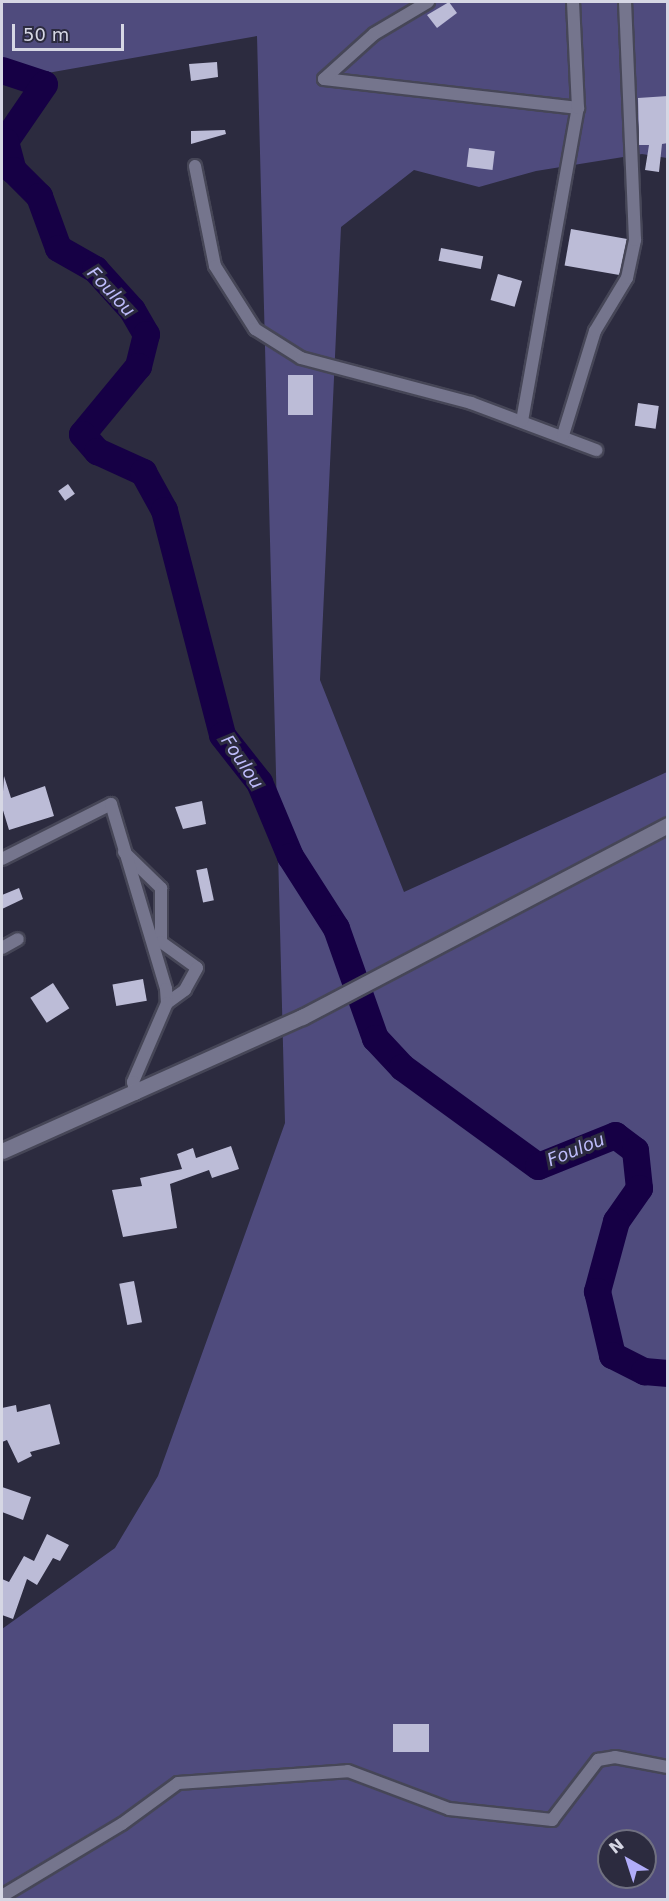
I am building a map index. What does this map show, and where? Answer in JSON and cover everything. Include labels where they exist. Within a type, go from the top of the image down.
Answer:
[{"type":"street","points":[[428,2],[374,34],[324,79],[578,108]]},
{"type":"street","points":[[522,421],[578,108],[573,2]]},
{"type":"street","points":[[563,435],[595,331],[627,278],[635,240],[625,2]]},
{"type":"street","points":[[195,166],[215,266],[255,329],[301,358],[522,421],[563,435],[596,450]]},
{"type":"street","points":[[2,859],[111,804],[167,1004]]},
{"type":"street","points":[[2,1151],[136,1094],[302,1017],[668,825]]},
{"type":"street","points":[[124,852],[161,888],[160,942],[197,968],[185,990],[167,1004],[133,1082],[136,1094]]},
{"type":"street","points":[[2,948],[18,939]]},
{"type":"street","points":[[2,1896],[123,1824],[178,1783],[348,1771],[449,1809],[552,1820],[597,1760],[615,1757],[668,1767]]},
{"type":"shaded area","points":[[2,2],[667,2],[667,158],[642,154],[536,171],[479,187],[414,170],[341,227],[320,680],[404,892],[667,772],[667,1899],[2,1899],[2,1629],[115,1548],[158,1476],[285,1123],[257,36],[2,81]]},
{"type":"building","points":[[449,2],[457,13],[437,28],[427,15]]},
{"type":"building","points":[[217,62],[218,77],[191,81],[189,64]]},
{"type":"building","points":[[668,96],[668,143],[662,144],[659,172],[645,170],[649,145],[639,145],[638,98]]},
{"type":"building","points":[[225,130],[226,134],[191,144],[191,131]]},
{"type":"building","points":[[469,148],[495,151],[492,170],[467,167]]},
{"type":"building","points":[[571,229],[627,239],[621,275],[565,265]]},
{"type":"building","points":[[441,248],[483,256],[481,269],[439,261]]},
{"type":"building","points":[[498,274],[522,281],[515,307],[491,300]]},
{"type":"building","points":[[288,375],[313,375],[313,415],[288,415]]},
{"type":"building","points":[[638,403],[659,406],[656,429],[635,426]]},
{"type":"building","points":[[68,484],[75,494],[65,501],[58,491]]},
{"type":"building","points":[[4,776],[11,798],[45,786],[54,816],[9,830],[2,807]]},
{"type":"building","points":[[202,801],[206,824],[183,829],[175,807]]},
{"type":"building","points":[[207,868],[214,900],[203,903],[196,870]]},
{"type":"building","points":[[19,888],[23,899],[2,909],[2,895]]},
{"type":"building","points":[[143,979],[147,1001],[116,1006],[112,984]]},
{"type":"building","points":[[53,983],[69,1008],[47,1023],[30,998]]},
{"type":"building","points":[[231,1146],[239,1169],[212,1178],[209,1170],[170,1184],[177,1228],[123,1237],[112,1190],[142,1186],[140,1178],[182,1169],[177,1154],[193,1148],[196,1158]]},
{"type":"building","points":[[134,1281],[142,1322],[127,1325],[119,1284]]},
{"type":"building","points":[[50,1404],[60,1444],[30,1452],[32,1456],[18,1463],[7,1440],[2,1442],[2,1408],[16,1405],[17,1412]]},
{"type":"building","points":[[2,1487],[31,1497],[23,1520],[2,1512]]},
{"type":"building","points":[[47,1534],[69,1545],[60,1561],[53,1558],[37,1585],[27,1579],[13,1619],[2,1615],[2,1579],[9,1582],[24,1556],[34,1561]]},
{"type":"building","points":[[393,1724],[429,1724],[429,1752],[393,1752]]},
{"type":"waterway","name":"Foulou","points":[[2,70],[44,84],[5,141],[13,170],[39,196],[58,248],[95,269],[132,310],[146,334],[138,366],[82,434],[97,451],[143,472],[164,510],[222,735],[259,782],[290,856],[336,928],[375,1038],[402,1067],[538,1166],[615,1135],[635,1150],[639,1188],[616,1221],[597,1291],[612,1355],[644,1371],[668,1373]]}]
